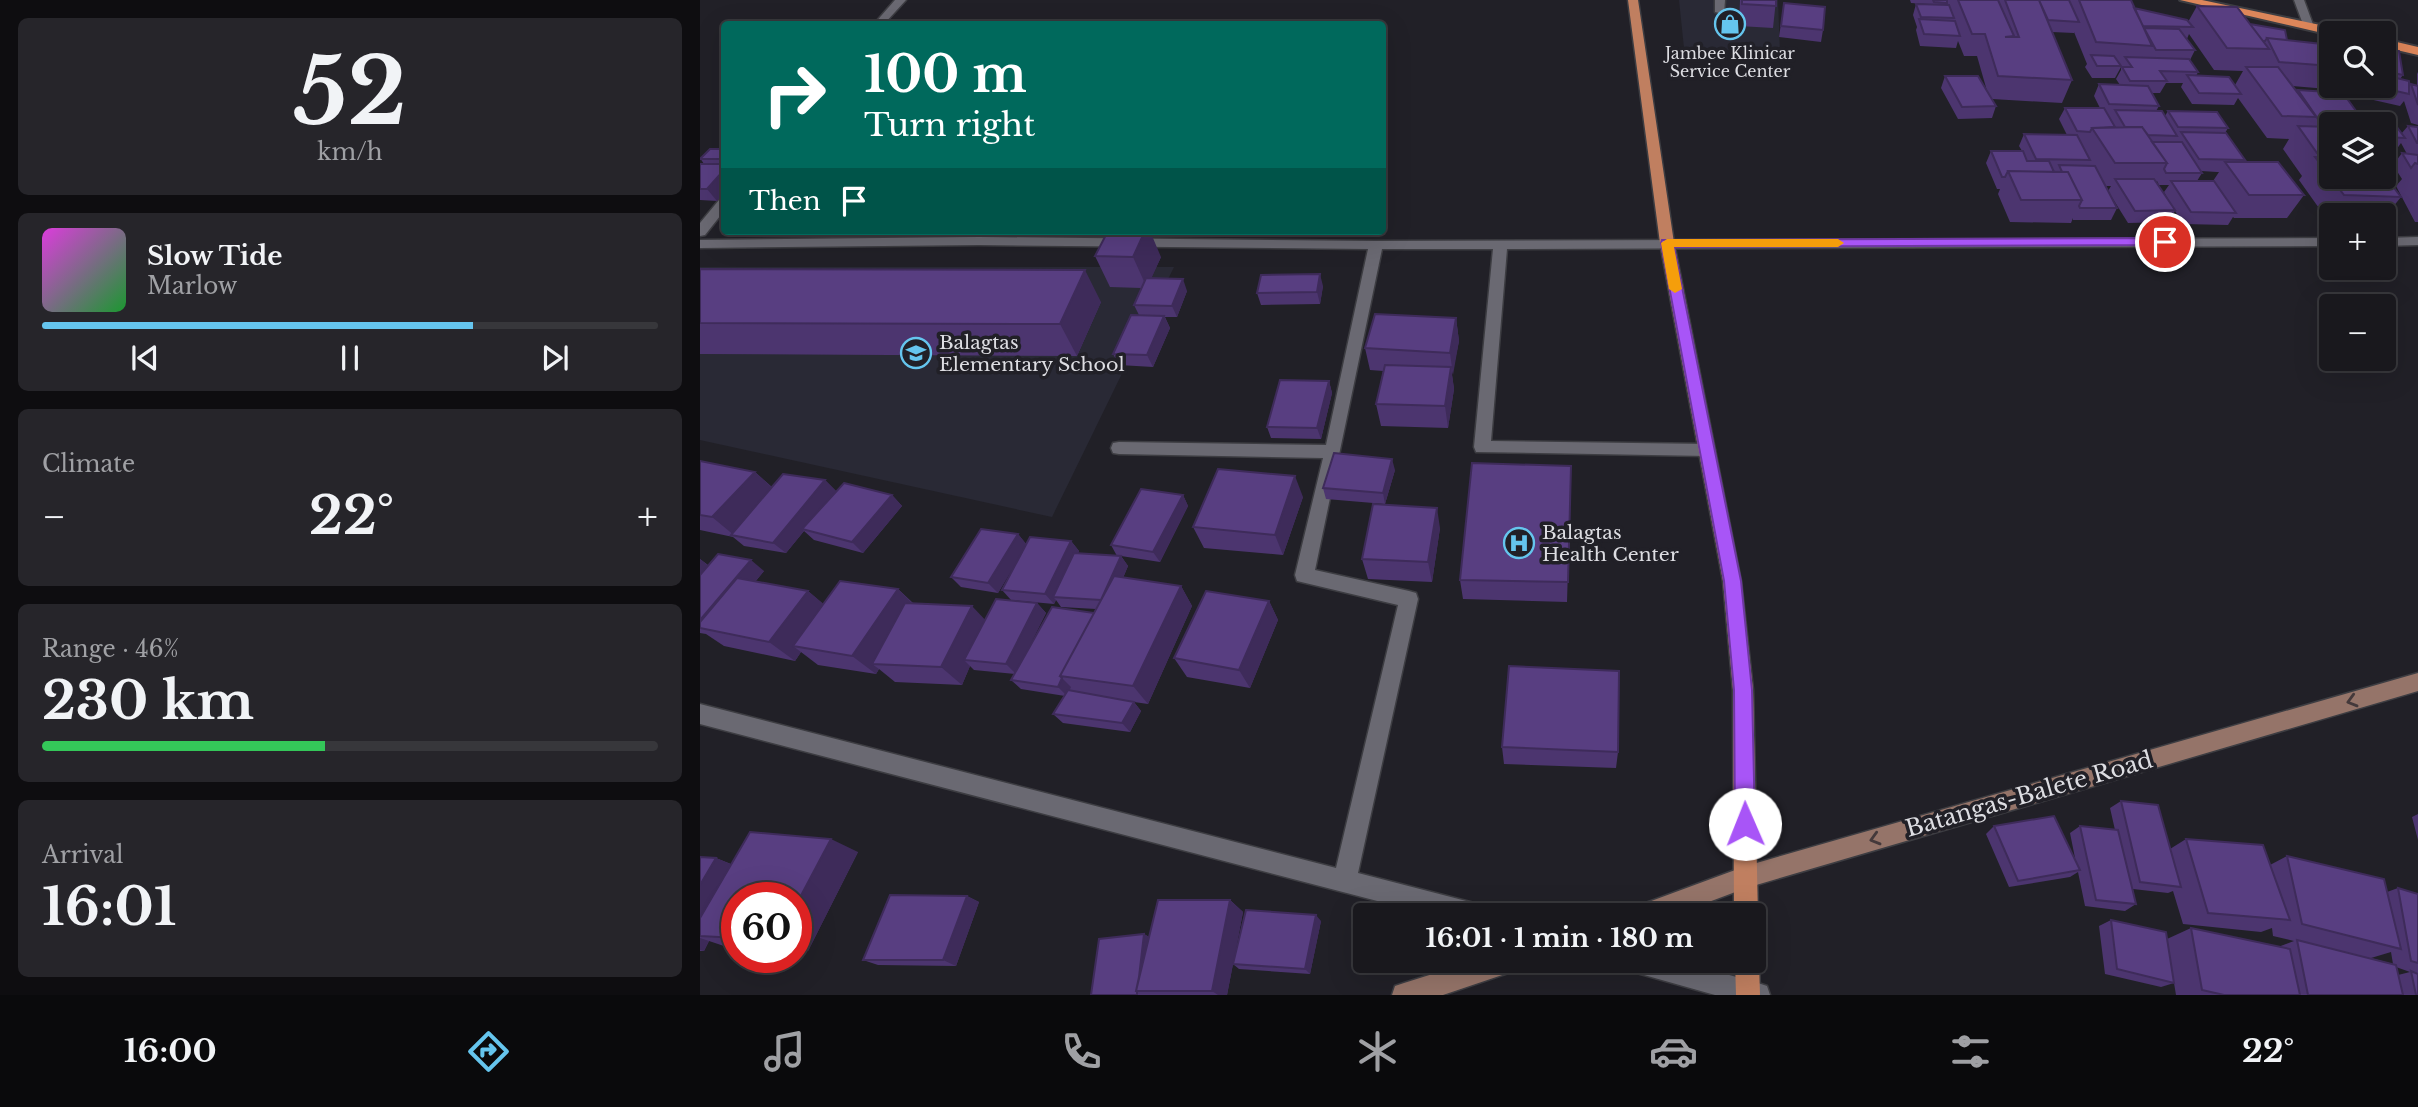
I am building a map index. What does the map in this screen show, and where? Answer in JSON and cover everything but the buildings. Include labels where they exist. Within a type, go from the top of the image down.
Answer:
[{"type":"highway","points":[[2186,0],[2319,29]]},
{"type":"highway","points":[[2396,46],[2418,51]]},
{"type":"main road","points":[[1633,0],[1667,243],[1732,581],[1742,677],[1746,903]]},
{"type":"main road","name":"Batangas-Balete Road","points":[[1676,903],[1746,877],[2418,682]]},
{"type":"main road","points":[[1404,995],[1474,973]]},
{"type":"main road","points":[[1748,973],[1751,994]]},
{"type":"street","points":[[882,21],[901,0]]},
{"type":"street","points":[[1720,0],[1720,12]]},
{"type":"street","points":[[2299,0],[2309,27]]},
{"type":"street","points":[[700,232],[721,207]]},
{"type":"street","points":[[700,244],[979,241],[1376,245],[2319,242]]},
{"type":"street","points":[[2396,242],[2418,242]]},
{"type":"street","points":[[1500,244],[1482,447],[1706,450]]},
{"type":"street","points":[[1345,880],[1409,598],[1304,575],[1333,452],[1376,245]]},
{"type":"street","points":[[1119,448],[1333,452]]},
{"type":"street","points":[[700,714],[1430,903]]},
{"type":"street","points":[[1678,973],[1751,994]]},
{"type":"shaded area","name":"Jambee Klinicar Service Center","points":[[1679,0],[1778,0],[1780,52],[1684,48]]},
{"type":"shaded area","name":"Balagtas Elementary School","points":[[700,267],[1174,267],[1052,517],[700,440]]},
{"type":"slow traffic","points":[[1675,289],[1667,243],[1838,243]]},
{"type":"place","name":"Jambee Klinicar Service Center","points":[[1730,24]]},
{"type":"place","name":"Balagtas Elementary School","points":[[916,353]]},
{"type":"place","name":"Balagtas Health Center","points":[[1519,543]]},
{"type":"route","points":[[1745,824],[1743,690],[1732,581],[1667,243],[2165,242]]}]
